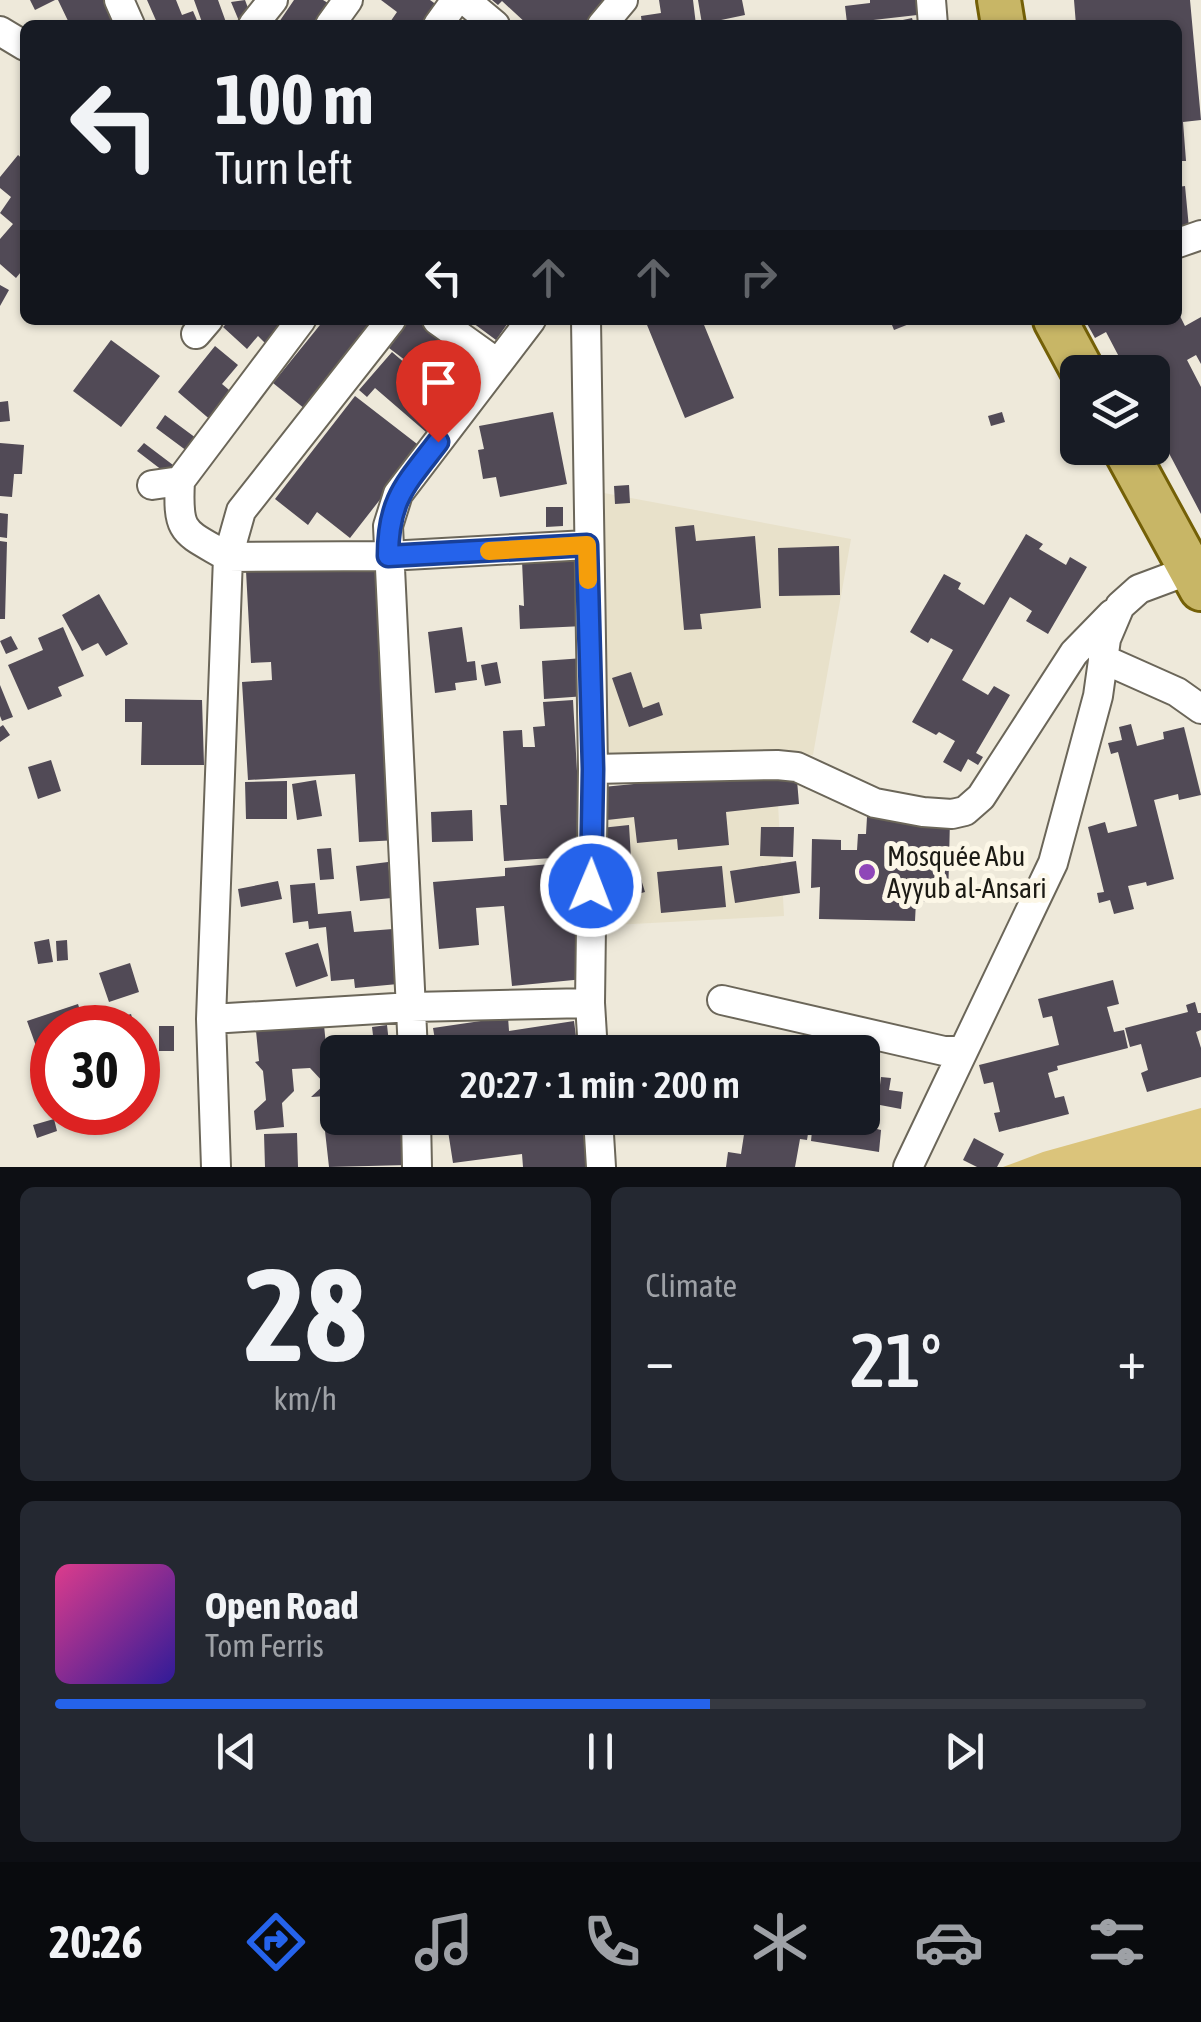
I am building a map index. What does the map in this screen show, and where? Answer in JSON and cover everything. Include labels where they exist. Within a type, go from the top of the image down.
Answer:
[{"type":"main road","points":[[1058,325],[1074,355]]},
{"type":"main road","points":[[1133,465],[1196,579]]},
{"type":"street","points":[[258,20],[273,0]]},
{"type":"street","points":[[465,0],[489,20]]},
{"type":"street","points":[[606,20],[623,0]]},
{"type":"street","points":[[298,325],[180,481],[178,515],[189,534],[228,557],[388,556],[587,545]]},
{"type":"street","points":[[216,1167],[211,1019],[228,557],[241,511],[386,325]]},
{"type":"street","points":[[445,325],[498,363]]},
{"type":"street","points":[[413,1035],[388,526],[398,494],[526,325]]},
{"type":"street","points":[[586,325],[593,769],[592,1035]]},
{"type":"street","points":[[152,485],[180,481]]},
{"type":"street","points":[[593,769],[796,767],[875,803],[923,812],[965,811],[981,797],[1074,653],[1120,606],[1138,589],[1196,579]]},
{"type":"street","points":[[908,1167],[1053,863],[1098,696],[1106,639],[1120,606]]},
{"type":"street","points":[[1103,659],[1177,692],[1201,709]]},
{"type":"street","points":[[722,1000],[944,1051],[962,1050]]},
{"type":"street","points":[[211,1019],[412,1007],[590,1003]]},
{"type":"street","points":[[417,1135],[418,1167]]},
{"type":"street","points":[[599,1135],[601,1167]]},
{"type":"shaded area","points":[[604,493],[851,539],[813,755],[606,755]]},
{"type":"shaded area","points":[[777,785],[784,916],[595,926],[587,795]]},
{"type":"shaded area","points":[[1201,1108],[1201,1167],[1003,1167],[1043,1152]]},
{"type":"building","points":[[30,0],[55,0],[35,10]]},
{"type":"building","points":[[58,0],[104,0],[114,20],[68,20]]},
{"type":"building","points":[[147,0],[176,0],[182,15],[193,11],[197,20],[156,20]]},
{"type":"building","points":[[194,0],[218,0],[225,20],[201,20]]},
{"type":"building","points":[[245,0],[251,16],[239,20],[231,2]]},
{"type":"building","points":[[294,0],[328,3],[318,20],[280,20]]},
{"type":"building","points":[[381,0],[430,0],[441,8],[432,20],[391,20],[397,12]]},
{"type":"building","points":[[492,0],[610,2],[593,20],[523,20],[502,1],[498,5]]},
{"type":"building","points":[[659,0],[693,0],[695,20],[641,20],[641,16],[661,13]]},
{"type":"building","points":[[698,0],[742,0],[745,15],[701,20]]},
{"type":"building","points":[[924,0],[926,14],[847,20],[845,6]]},
{"type":"building","points":[[1074,0],[1190,0],[1201,120],[1183,122],[1186,161],[1182,161],[1182,20],[1076,20]]},
{"type":"building","points":[[20,157],[20,273],[16,278],[0,264],[0,239],[13,224],[0,213],[11,197],[0,188],[0,177]]},
{"type":"building","points":[[1185,186],[1189,228],[1182,229]]},
{"type":"building","points":[[0,285],[9,290],[0,306]]},
{"type":"building","points":[[1201,317],[1201,364],[1196,355],[1187,360],[1201,387],[1201,514],[1170,455],[1170,355],[1118,355],[1106,332],[1095,338],[1088,325],[1182,325],[1182,320],[1185,326]]},
{"type":"building","points":[[283,325],[266,344],[258,336],[247,349],[223,327]]},
{"type":"building","points":[[320,325],[373,325],[305,409],[273,383]]},
{"type":"building","points":[[406,325],[438,325],[484,360],[455,398],[389,348]]},
{"type":"building","points":[[476,325],[506,325],[496,340]]},
{"type":"building","points":[[647,325],[704,325],[734,398],[685,418]]},
{"type":"building","points":[[111,340],[160,376],[121,427],[73,391]]},
{"type":"building","points":[[215,346],[238,365],[222,384],[235,395],[213,422],[178,392]]},
{"type":"building","points":[[392,352],[451,403],[426,432],[375,388],[367,397],[359,390]]},
{"type":"building","points":[[355,396],[421,447],[350,538],[317,512],[308,525],[275,499]]},
{"type":"building","points":[[8,401],[10,421],[0,422],[0,402]]},
{"type":"building","points":[[553,412],[567,484],[500,497],[496,477],[483,479],[478,450],[484,449],[479,426]]},
{"type":"building","points":[[1002,412],[1005,422],[991,426],[988,416]]},
{"type":"building","points":[[165,415],[200,441],[191,454],[156,428]]},
{"type":"building","points":[[0,443],[24,445],[22,474],[14,474],[12,497],[0,496]]},
{"type":"building","points":[[144,443],[177,468],[171,477],[137,451]]},
{"type":"building","points":[[629,485],[630,503],[615,504],[614,486]]},
{"type":"building","points":[[546,507],[563,507],[563,526],[546,527]]},
{"type":"building","points":[[0,513],[8,514],[7,538],[0,537]]},
{"type":"building","points":[[694,525],[696,541],[755,536],[761,608],[700,614],[702,629],[684,630],[675,527]]},
{"type":"building","points":[[1026,534],[1043,544],[1039,549],[1066,565],[1070,557],[1087,567],[1048,634],[1026,621],[1032,611],[1010,597],[962,680],[988,695],[994,686],[1010,695],[976,753],[983,757],[978,765],[968,759],[961,772],[943,762],[955,741],[912,722],[953,650],[931,638],[928,643],[910,632],[944,574],[961,583],[958,589],[984,605]]},
{"type":"building","points":[[0,541],[7,542],[5,619],[0,619]]},
{"type":"building","points":[[839,546],[840,595],[779,596],[778,548]]},
{"type":"building","points":[[581,559],[584,626],[520,629],[519,605],[524,606],[522,561]]},
{"type":"building","points":[[383,564],[399,840],[359,842],[355,774],[248,780],[242,682],[272,680],[271,662],[251,663],[246,571]]},
{"type":"building","points":[[99,594],[128,644],[106,656],[98,643],[82,651],[62,615]]},
{"type":"building","points":[[63,627],[84,676],[58,687],[62,696],[28,710],[8,665],[43,650],[38,638]]},
{"type":"building","points":[[462,627],[467,662],[475,661],[477,680],[455,683],[456,690],[435,693],[428,632]]},
{"type":"building","points":[[11,636],[18,649],[6,654],[0,641]]},
{"type":"building","points":[[584,658],[586,696],[544,699],[542,661]]},
{"type":"building","points":[[497,662],[501,683],[485,686],[481,665]]},
{"type":"building","points":[[631,672],[643,708],[659,702],[663,715],[629,727],[612,678]]},
{"type":"building","points":[[0,685],[13,717],[2,721],[0,716]]},
{"type":"building","points":[[125,699],[202,700],[204,765],[141,765],[142,722],[125,722]]},
{"type":"building","points":[[573,700],[581,842],[568,843],[569,857],[504,861],[500,805],[507,805],[503,731],[522,730],[523,747],[535,747],[533,727],[545,726],[543,702]]},
{"type":"building","points":[[1131,724],[1137,746],[1164,739],[1163,732],[1184,727],[1201,795],[1179,800],[1178,794],[1154,800],[1174,879],[1128,886],[1134,909],[1114,914],[1110,900],[1099,903],[1097,893],[1104,892],[1088,827],[1105,822],[1108,833],[1137,826],[1118,752],[1111,754],[1108,743],[1122,740],[1119,727]]},
{"type":"building","points":[[3,725],[10,735],[0,742],[0,727]]},
{"type":"building","points":[[51,760],[61,791],[38,799],[28,767]]},
{"type":"building","points":[[796,768],[799,804],[726,812],[729,845],[678,850],[677,839],[637,843],[634,817],[607,820],[603,787]]},
{"type":"building","points":[[316,780],[322,816],[297,820],[292,784]]},
{"type":"building","points":[[287,781],[287,819],[246,819],[245,782]]},
{"type":"building","points":[[472,810],[473,841],[432,842],[431,812]]},
{"type":"building","points":[[867,817],[950,819],[948,902],[916,901],[915,921],[819,919],[820,887],[811,888],[812,839],[841,840],[841,850],[857,850],[858,834],[866,834]]},
{"type":"building","points":[[629,825],[631,858],[604,860],[601,828]]},
{"type":"building","points":[[761,827],[794,827],[793,857],[760,856]]},
{"type":"building","points":[[331,848],[334,879],[320,880],[317,849]]},
{"type":"building","points":[[796,861],[800,893],[735,903],[730,871]]},
{"type":"building","points":[[388,862],[392,898],[360,901],[356,866]]},
{"type":"building","points":[[573,862],[584,979],[512,986],[504,906],[476,908],[479,945],[439,949],[433,882],[505,876],[505,868]]},
{"type":"building","points":[[637,866],[645,892],[614,901],[607,874]]},
{"type":"building","points":[[722,866],[726,907],[661,913],[657,872]]},
{"type":"building","points":[[278,881],[282,899],[241,907],[238,889]]},
{"type":"building","points":[[315,883],[318,914],[351,911],[354,932],[393,929],[398,984],[355,988],[354,979],[331,981],[326,927],[309,929],[308,921],[293,923],[290,885]]},
{"type":"building","points":[[49,939],[53,962],[38,964],[34,942]]},
{"type":"building","points":[[67,940],[68,960],[57,961],[56,941]]},
{"type":"building","points":[[318,943],[328,976],[296,987],[285,953]]},
{"type":"building","points":[[130,963],[139,992],[109,1002],[99,973]]},
{"type":"building","points":[[1113,980],[1119,1004],[1107,1007],[1114,1032],[1124,1030],[1128,1048],[1057,1066],[1058,1070],[1048,1073],[1055,1098],[1064,1096],[1069,1114],[999,1132],[994,1113],[1000,1112],[993,1082],[984,1084],[979,1065],[1059,1045],[1052,1016],[1043,1018],[1038,999]]},
{"type":"building","points":[[1195,1002],[1201,1013],[1201,1030],[1196,1032],[1201,1048],[1201,1077],[1147,1092],[1141,1073],[1148,1070],[1141,1044],[1130,1047],[1125,1028],[1188,1012],[1186,1005]]},
{"type":"building","points":[[508,1017],[509,1031],[574,1021],[576,1035],[434,1035],[433,1028]]},
{"type":"building","points":[[324,1025],[325,1035],[320,1035],[320,1079],[310,1068],[292,1069],[294,1091],[282,1103],[284,1127],[256,1130],[254,1111],[266,1100],[263,1071],[255,1062],[259,1061],[256,1031]]},
{"type":"building","points":[[387,1025],[388,1035],[373,1035],[372,1027]]},
{"type":"building","points":[[160,1026],[174,1026],[174,1051],[160,1051]]},
{"type":"building","points":[[881,1077],[891,1078],[889,1090],[903,1092],[901,1109],[880,1105]]},
{"type":"building","points":[[881,1130],[879,1152],[811,1141],[812,1135],[880,1135]]},
{"type":"building","points":[[297,1133],[298,1167],[265,1167],[264,1134]]},
{"type":"building","points":[[325,1135],[405,1135],[408,1165],[329,1167]]},
{"type":"building","points":[[449,1135],[590,1135],[595,1167],[523,1167],[522,1154],[453,1163]]},
{"type":"building","points":[[744,1135],[808,1135],[807,1140],[800,1139],[795,1167],[726,1167],[728,1152],[741,1154]]},
{"type":"building","points":[[974,1138],[1004,1154],[997,1167],[977,1167],[963,1160]]},
{"type":"slow traffic","points":[[489,551],[587,545],[588,580]]},
{"type":"place","name":"Mosquée Abu Ayyub al-Ansari","points":[[867,872]]},
{"type":"route","points":[[438,442],[398,494],[388,526],[388,556],[587,545],[593,769],[591,886]]}]
